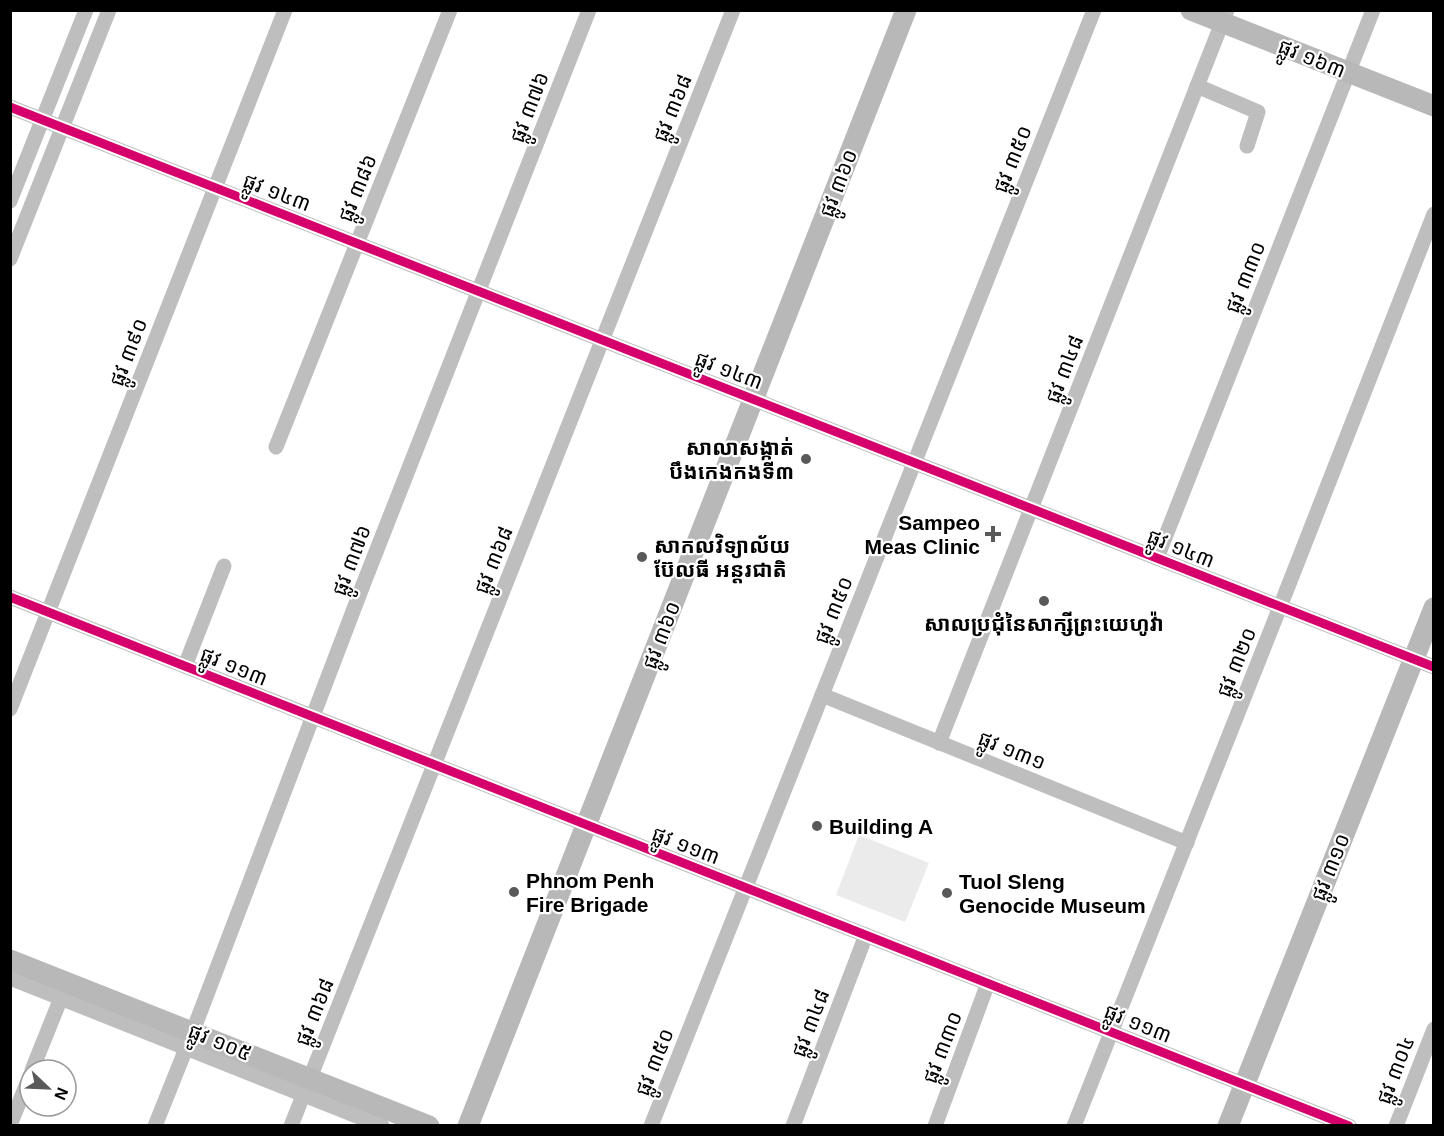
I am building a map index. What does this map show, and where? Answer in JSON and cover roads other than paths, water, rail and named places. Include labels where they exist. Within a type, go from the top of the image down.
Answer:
[{"type":"street","points":[[10,259],[56,124],[109,10]]},
{"type":"street","name":"ផ្លូវ ៣៩០","points":[[10,709],[285,10]]},
{"type":"street","name":"ផ្លូវ ៣៨៦","points":[[276,447],[450,10]]},
{"type":"street","name":"ផ្លូវ ៣៧៦","points":[[155,1125],[589,10]]},
{"type":"street","name":"ផ្លូវ ៣៦៨","points":[[291,1125],[734,10]]},
{"type":"street","name":"ផ្លូវ ៣៦០","points":[[468,1125],[906,10]]},
{"type":"street","name":"ផ្លូវ ៣៥០","points":[[651,1125],[1094,10]]},
{"type":"street","name":"ផ្លូវ ១៦៣","points":[[1191,10],[1224,17],[1348,73],[1434,106]]},
{"type":"street","name":"ផ្លូវ ៣៣០","points":[[1156,558],[1373,10]]},
{"type":"street","name":"ផ្លូវ ៣៤៨","points":[[939,743],[1224,17]]},
{"type":"street","points":[[1197,86],[1258,112],[1246,146]]},
{"type":"street","name":"ផ្លូវ ១៤៣","points":[[10,107],[1434,667]]},
{"type":"street","name":"ផ្លូវ ៣២០","points":[[1074,1125],[1434,214]]},
{"type":"street","points":[[185,666],[224,566]]},
{"type":"street","name":"ផ្លូវ ១១៣","points":[[10,597],[1348,1125]]},
{"type":"street","name":"ផ្លូវ ៣១០","points":[[1228,1125],[1434,608]]},
{"type":"street","name":"ផ្លូវ ១៣១","points":[[822,695],[1187,843]]},
{"type":"street","name":"ផ្លូវ ៣៤៨","points":[[793,1125],[866,935]]},
{"type":"street","name":"ផ្លូវ ១០៥","points":[[10,960],[66,987],[308,1083],[429,1125]]},
{"type":"street","name":"ផ្លូវ ៣៣០","points":[[934,1125],[988,983]]},
{"type":"street","points":[[37,1058],[66,987]]},
{"type":"street","name":"ផ្លូវ ៣០៤","points":[[1396,1125],[1434,1029]]},
{"type":"street","points":[[10,1125],[18,1105]]},
{"type":"waterway","points":[[10,201],[86,10]]},
{"type":"waterway","points":[[10,978],[382,1126]]},
{"type":"place","name":"សាលាសង្កាត់ បឹងកេងកងទី៣","points":[[806,459]]},
{"type":"place","name":"Sampeo Meas Clinic","points":[[993,534]]},
{"type":"place","name":"សាកលវិទ្យាល័យ ប៊ែលធី អន្តរជាតិ","points":[[642,557]]},
{"type":"place","name":"សាលប្រជុំនៃសាក្សីព្រះយេហូវ៉ា","points":[[1044,601]]},
{"type":"place","name":"Building A","points":[[817,826]]},
{"type":"place","name":"Phnom Penh Fire Brigade","points":[[514,892]]},
{"type":"place","name":"Tuol Sleng Genocide Museum","points":[[947,893]]}]
